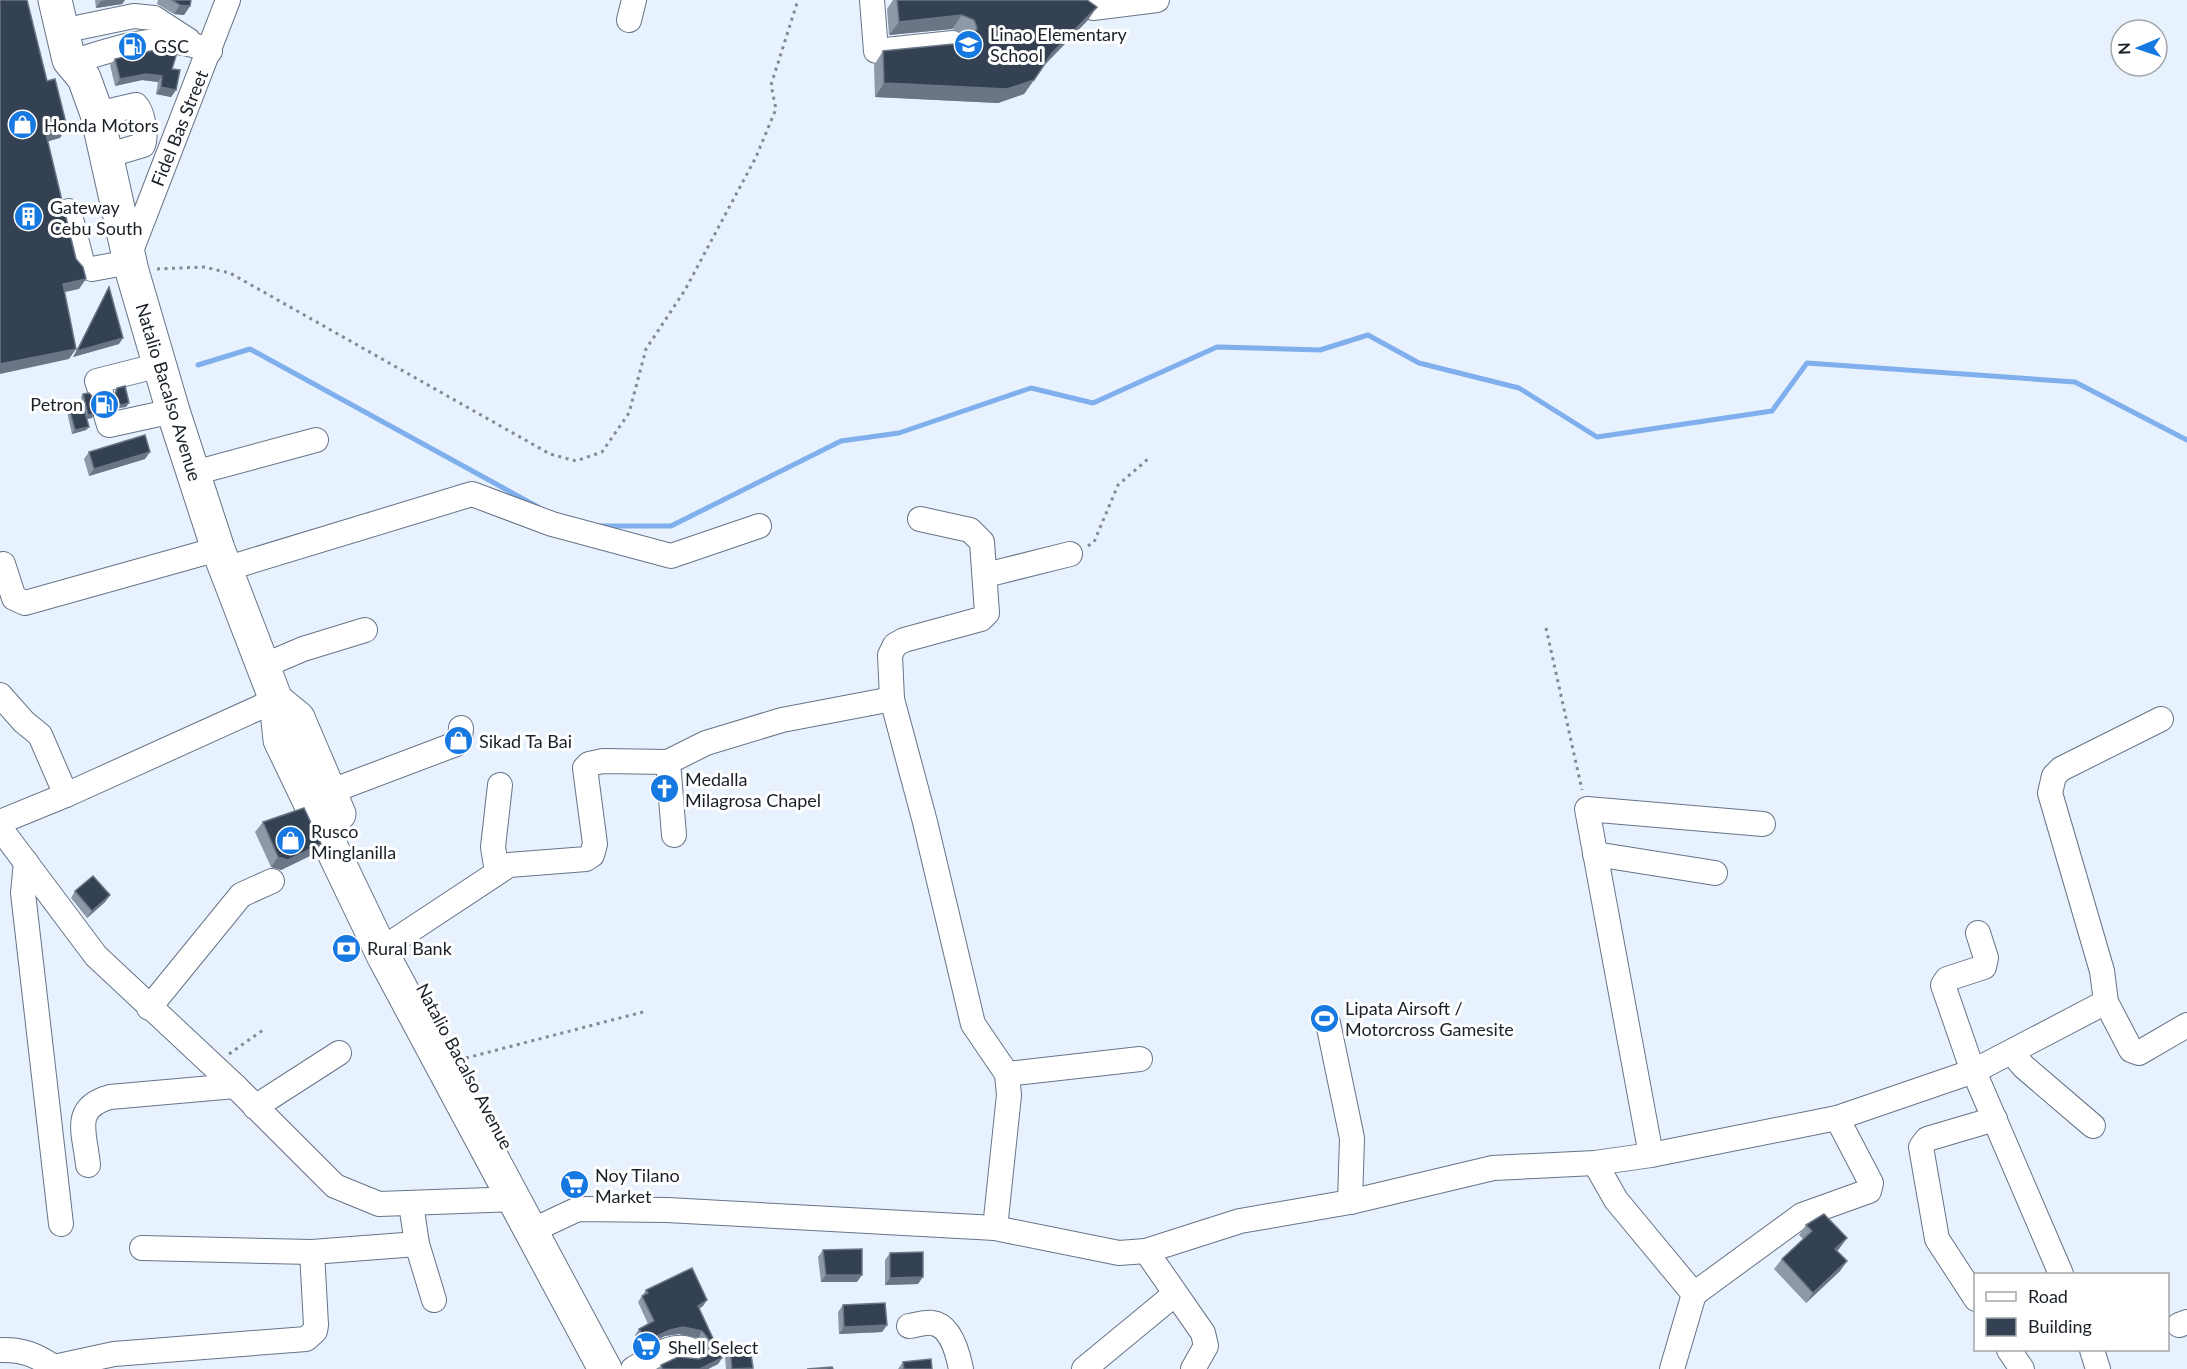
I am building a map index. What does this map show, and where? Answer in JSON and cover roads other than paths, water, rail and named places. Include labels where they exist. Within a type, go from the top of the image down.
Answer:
[{"type":"highway","name":"Natalio Bacalso Avenue","points":[[55,0],[69,60],[82,41]]},
{"type":"highway","name":"Natalio Bacalso Avenue","points":[[82,41],[130,263],[173,411],[221,559],[261,667],[276,700],[280,740],[384,957],[514,1199],[540,1227],[628,1369]]},
{"type":"highway","name":"Natalio Bacalso Avenue","points":[[276,700],[298,718],[329,792],[397,939],[461,1060],[606,1369]]},
{"type":"street","name":"Fidel Bas Street","points":[[130,263],[201,46],[228,0]]},
{"type":"street","points":[[873,0],[876,51],[953,43]]},
{"type":"street","points":[[1080,0],[1093,8],[1157,0]]},
{"type":"street","points":[[82,41],[135,43],[163,40],[201,46]]},
{"type":"street","points":[[97,114],[136,105],[140,111],[145,139],[142,145],[106,156]]},
{"type":"street","points":[[69,211],[83,266],[92,269],[130,263]]},
{"type":"street","points":[[160,365],[98,381],[103,404],[109,425],[173,411]]},
{"type":"street","points":[[194,473],[316,440]]},
{"type":"street","points":[[3,564],[14,598],[25,603],[221,559],[472,494],[552,524],[671,556],[759,526]]},
{"type":"street","points":[[921,519],[970,530],[982,542],[986,575],[988,609],[981,619],[904,640],[895,645],[890,655],[892,699],[925,822],[972,1024],[1007,1074],[1009,1095],[995,1228]]},
{"type":"street","points":[[986,575],[1070,554]]},
{"type":"street","points":[[261,667],[303,650],[365,630]]},
{"type":"street","points":[[0,695],[24,722],[40,735],[66,795]]},
{"type":"street","points":[[397,939],[497,872],[517,864],[586,859],[592,855],[595,844],[585,768],[589,764],[603,761],[668,762],[706,743],[782,720],[892,699]]},
{"type":"street","points":[[0,822],[66,795],[276,700]]},
{"type":"street","points":[[2161,719],[2061,769],[2050,784],[2050,793],[2102,970],[2106,1002],[2133,1053],[2139,1053],[2183,1036]]},
{"type":"street","points":[[329,792],[456,744],[460,739],[461,728]]},
{"type":"street","points":[[668,762],[674,835]]},
{"type":"street","points":[[497,872],[493,847],[500,785]]},
{"type":"street","points":[[1651,1155],[1587,809],[1763,824]]},
{"type":"street","points":[[0,828],[96,956],[235,1086],[335,1186],[379,1204],[514,1199]]},
{"type":"street","points":[[1594,854],[1715,873]]},
{"type":"street","points":[[26,862],[23,893],[61,1224]]},
{"type":"street","points":[[149,1008],[241,895],[272,881]]},
{"type":"street","points":[[1977,933],[1986,958],[1984,967],[1943,982],[1954,1022],[2060,1273]]},
{"type":"street","points":[[540,1227],[578,1209],[656,1210],[995,1228],[1119,1253],[1146,1251],[1240,1221],[1350,1202],[1493,1168],[1594,1163],[1651,1155],[1837,1118],[1974,1071],[2106,1002]]},
{"type":"street","points":[[1328,1023],[1352,1137],[1350,1202]]},
{"type":"street","points":[[2011,1052],[2024,1067],[2093,1126]]},
{"type":"street","points":[[255,1107],[339,1053]]},
{"type":"street","points":[[1007,1074],[1140,1059]]},
{"type":"street","points":[[88,1166],[83,1118],[88,1106],[95,1101],[110,1097],[235,1086]]},
{"type":"street","points":[[1672,1369],[1694,1294],[1802,1215],[1869,1191],[1871,1183],[1837,1118]]},
{"type":"street","points":[[1974,1296],[1937,1239],[1922,1147],[1927,1139],[1995,1119]]},
{"type":"street","points":[[1594,1163],[1616,1200],[1694,1294]]},
{"type":"street","points":[[411,1204],[417,1244],[434,1300]]},
{"type":"street","points":[[142,1248],[312,1252],[417,1244]]},
{"type":"street","points":[[1146,1251],[1205,1337],[1206,1346],[1193,1369]]},
{"type":"street","points":[[0,1350],[21,1350],[38,1356],[55,1368],[114,1354],[306,1339],[315,1331],[316,1326],[312,1252]]},
{"type":"street","points":[[1076,1366],[1175,1294]]},
{"type":"street","points":[[909,1326],[930,1323],[942,1328],[953,1340],[961,1369]]},
{"type":"street","points":[[633,1369],[662,1352],[681,1347],[693,1351]]},
{"type":"street","points":[[2010,1351],[2022,1369]]},
{"type":"street","points":[[2092,1351],[2098,1369]]},
{"type":"waterway","points":[[600,526],[671,526],[841,441],[899,433],[1031,388],[1093,403],[1217,347],[1320,350],[1368,335],[1419,363],[1519,388],[1597,437],[1772,411],[1807,363],[2075,382],[2187,440]]},
{"type":"waterway","points":[[198,365],[250,349],[538,507]]},
{"type":"place","name":"Linao Elementary School","points":[[969,44]]},
{"type":"place","name":"GSC","points":[[133,46]]},
{"type":"place","name":"Honda Motors","points":[[23,125]]},
{"type":"place","name":"Gateway Cebu South","points":[[29,217]]},
{"type":"place","name":"Petron","points":[[104,404]]},
{"type":"place","name":"Sikad Ta Bai","points":[[458,741]]},
{"type":"place","name":"Medalla Milagrosa Chapel","points":[[664,789]]},
{"type":"place","name":"Rusco Minglanilla","points":[[290,841]]},
{"type":"place","name":"Rural Bank","points":[[346,948]]},
{"type":"place","name":"Lipata Airsoft / Motorcross Gamesite","points":[[1324,1018]]},
{"type":"place","name":"Noy Tilano Market","points":[[574,1185]]},
{"type":"place","name":"Shell Select","points":[[647,1347]]}]
